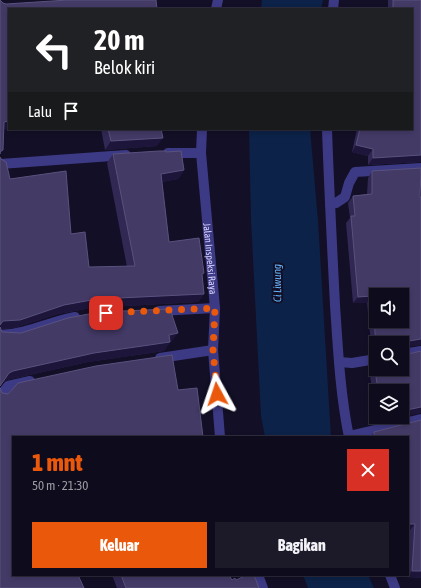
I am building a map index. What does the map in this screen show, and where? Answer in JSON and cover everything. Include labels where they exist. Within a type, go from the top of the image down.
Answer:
[{"type":"street","name":"Jalan Inspeksi Raya","points":[[202,130],[201,153],[215,308],[213,350],[220,436]]},
{"type":"street","points":[[327,130],[339,362],[342,397],[349,436],[421,419]]},
{"type":"street","points":[[160,153],[201,153]]},
{"type":"street","points":[[0,164],[138,154]]},
{"type":"street","points":[[330,204],[336,203],[345,197],[355,172],[421,168]]},
{"type":"street","points":[[148,311],[215,308]]},
{"type":"street","points":[[0,335],[15,335],[60,320],[86,315]]},
{"type":"street","points":[[149,360],[213,350]]},
{"type":"street","points":[[409,353],[421,351]]},
{"type":"street","points":[[339,362],[352,363],[369,360]]},
{"type":"street","points":[[0,396],[8,386],[40,379]]},
{"type":"street","points":[[258,576],[263,588]]},
{"type":"street","points":[[390,576],[395,588]]},
{"type":"water","points":[[262,0],[323,0],[321,8],[261,8]]},
{"type":"water","name":"Ci Liwung","points":[[249,130],[310,130],[318,220],[331,436],[265,436],[261,416],[251,220]]},
{"type":"water","points":[[303,576],[368,576],[374,588],[308,588]]},
{"type":"building","points":[[0,0],[6,4],[68,0],[156,0],[157,8],[8,8],[8,121],[4,122],[3,150],[0,152]]},
{"type":"building","points":[[393,0],[421,0],[421,155],[373,158],[373,149],[356,145],[360,130],[413,130],[413,8],[393,8]]},
{"type":"building","points":[[108,130],[161,130],[163,138],[111,141]]},
{"type":"building","points":[[181,151],[184,170],[161,174],[169,242],[199,238],[204,273],[202,274],[204,294],[97,299],[64,305],[20,320],[3,321],[0,325],[0,157],[6,162],[10,179],[66,171],[71,234],[85,232],[89,267],[135,266],[113,154]]},
{"type":"building","points":[[421,168],[421,339],[409,341],[409,336],[375,336],[375,328],[409,328],[409,288],[369,288],[369,296],[358,297],[351,216],[355,216],[353,196],[372,194],[372,171]]},
{"type":"building","points":[[170,309],[178,333],[169,335],[170,342],[94,353],[13,371],[9,373],[0,386],[0,327],[2,332],[21,333],[68,318],[99,312]]},
{"type":"building","points":[[421,351],[421,407],[409,410],[409,384],[377,384],[376,376],[409,376],[409,354]]},
{"type":"building","points":[[172,355],[178,390],[197,388],[203,436],[12,436],[12,576],[78,576],[84,588],[0,588],[0,388],[2,393],[8,394],[18,383],[96,366]]},
{"type":"building","points":[[421,420],[421,571],[412,571],[415,524],[409,524],[409,436],[374,436],[374,432]]},
{"type":"building","points":[[121,576],[230,576],[232,580],[235,578],[236,580],[245,576],[254,576],[259,588],[126,588]]},
{"type":"route","points":[[106,313],[215,308],[213,350],[217,394]]}]
